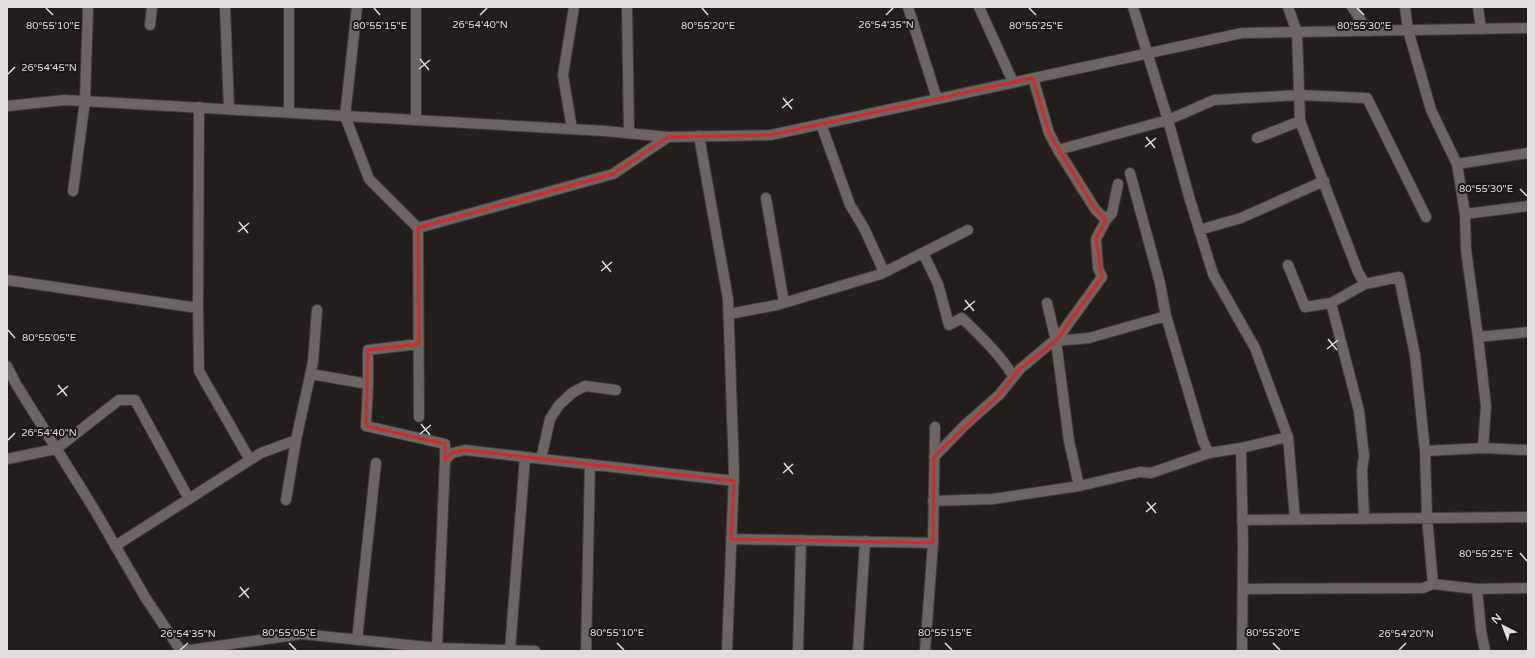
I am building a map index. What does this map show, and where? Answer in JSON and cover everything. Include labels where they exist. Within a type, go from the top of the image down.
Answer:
[{"type":"street","points":[[73,191],[85,101],[88,7]]},
{"type":"street","points":[[150,25],[152,7]]},
{"type":"street","points":[[225,7],[229,109]]},
{"type":"street","points":[[289,7],[290,112]]},
{"type":"street","points":[[357,7],[345,116],[369,179],[418,228],[419,418]]},
{"type":"street","points":[[416,7],[416,120]]},
{"type":"street","points":[[572,129],[563,75],[574,7]]},
{"type":"street","points":[[627,7],[629,133]]},
{"type":"street","points":[[908,7],[937,99]]},
{"type":"street","points":[[979,7],[1013,82]]},
{"type":"street","points":[[1133,7],[1168,120],[1199,230],[1214,274],[1255,348],[1288,437],[1295,519]]},
{"type":"street","points":[[1288,7],[1298,32],[1300,121],[1358,272],[1365,284]]},
{"type":"street","points":[[1352,7],[1368,31]]},
{"type":"street","points":[[1405,7],[1408,30],[1431,110],[1457,164],[1465,214],[1466,250],[1486,406],[1483,448]]},
{"type":"street","points":[[1478,7],[1481,29]]},
{"type":"street","points":[[7,106],[65,100],[572,129],[668,137],[771,135],[1242,33],[1528,28]]},
{"type":"street","points":[[1033,78],[1049,132],[1058,150],[1095,209],[1106,220]]},
{"type":"street","points":[[1058,150],[1168,120],[1214,100],[1299,94],[1368,98],[1426,217]]},
{"type":"street","points":[[198,107],[199,371],[250,460]]},
{"type":"street","points":[[1257,138],[1300,121]]},
{"type":"street","points":[[821,124],[850,205],[864,228],[884,272]]},
{"type":"street","points":[[699,136],[728,299],[729,314],[734,481],[726,651]]},
{"type":"street","points":[[418,228],[613,174],[668,137]]},
{"type":"street","points":[[1457,164],[1528,153]]},
{"type":"street","points":[[1130,173],[1160,283],[1166,316],[1203,440],[1209,453]]},
{"type":"street","points":[[1199,230],[1241,218],[1324,181]]},
{"type":"street","points":[[1056,341],[1102,277],[1098,268],[1096,238],[1106,220],[1112,213],[1118,184]]},
{"type":"street","points":[[766,198],[784,303]]},
{"type":"street","points":[[1465,214],[1528,206]]},
{"type":"street","points":[[729,314],[784,303],[884,272],[968,230]]},
{"type":"street","points":[[923,253],[938,284],[948,324],[962,318],[992,348],[1013,376]]},
{"type":"street","points":[[1288,265],[1305,307],[1331,303],[1365,284],[1399,277],[1415,355],[1425,451],[1427,517],[1433,584]]},
{"type":"street","points":[[7,280],[198,308]]},
{"type":"street","points":[[1047,303],[1056,341],[1070,441],[1079,486]]},
{"type":"street","points":[[1331,303],[1359,411],[1364,456],[1362,471],[1364,518]]},
{"type":"street","points":[[286,500],[296,440],[313,362],[317,310]]},
{"type":"street","points":[[934,457],[965,425],[999,395],[1013,376],[1046,346],[1056,341],[1089,338],[1166,316]]},
{"type":"street","points":[[1478,337],[1528,332]]},
{"type":"street","points":[[419,344],[368,350],[366,426],[445,444],[437,648]]},
{"type":"street","points":[[7,366],[16,384],[145,598],[182,651],[302,634],[437,648],[535,651]]},
{"type":"street","points":[[310,374],[368,384]]},
{"type":"street","points":[[541,459],[550,419],[559,404],[572,393],[585,386],[616,390]]},
{"type":"street","points":[[7,459],[56,449],[119,400],[135,400],[189,499]]},
{"type":"street","points":[[925,651],[934,501],[935,427]]},
{"type":"street","points":[[934,501],[993,499],[1079,486],[1140,472],[1151,473],[1209,453],[1241,448],[1288,437]]},
{"type":"street","points":[[115,546],[261,453],[296,440]]},
{"type":"street","points":[[1241,448],[1243,589],[1242,651]]},
{"type":"street","points":[[1425,451],[1483,448],[1528,450]]},
{"type":"street","points":[[445,460],[452,453],[465,450],[734,481]]},
{"type":"street","points":[[510,650],[525,457]]},
{"type":"street","points":[[357,640],[376,463]]},
{"type":"street","points":[[586,651],[590,464]]},
{"type":"street","points":[[1242,520],[1427,517],[1528,518]]},
{"type":"street","points":[[731,539],[932,543]]},
{"type":"street","points":[[798,651],[801,540]]},
{"type":"street","points":[[858,651],[865,541]]},
{"type":"street","points":[[1243,589],[1423,588],[1433,584],[1477,589],[1528,588]]},
{"type":"street","points":[[1477,589],[1484,651]]},
{"type":"highlighted area","points":[[1033,78],[1049,133],[1095,209],[1106,220],[1096,239],[1102,277],[1056,341],[1020,369],[999,395],[934,457],[933,543],[731,539],[734,481],[465,450],[452,453],[445,460],[445,444],[366,426],[368,350],[419,344],[418,228],[613,174],[668,137],[771,135]]}]
